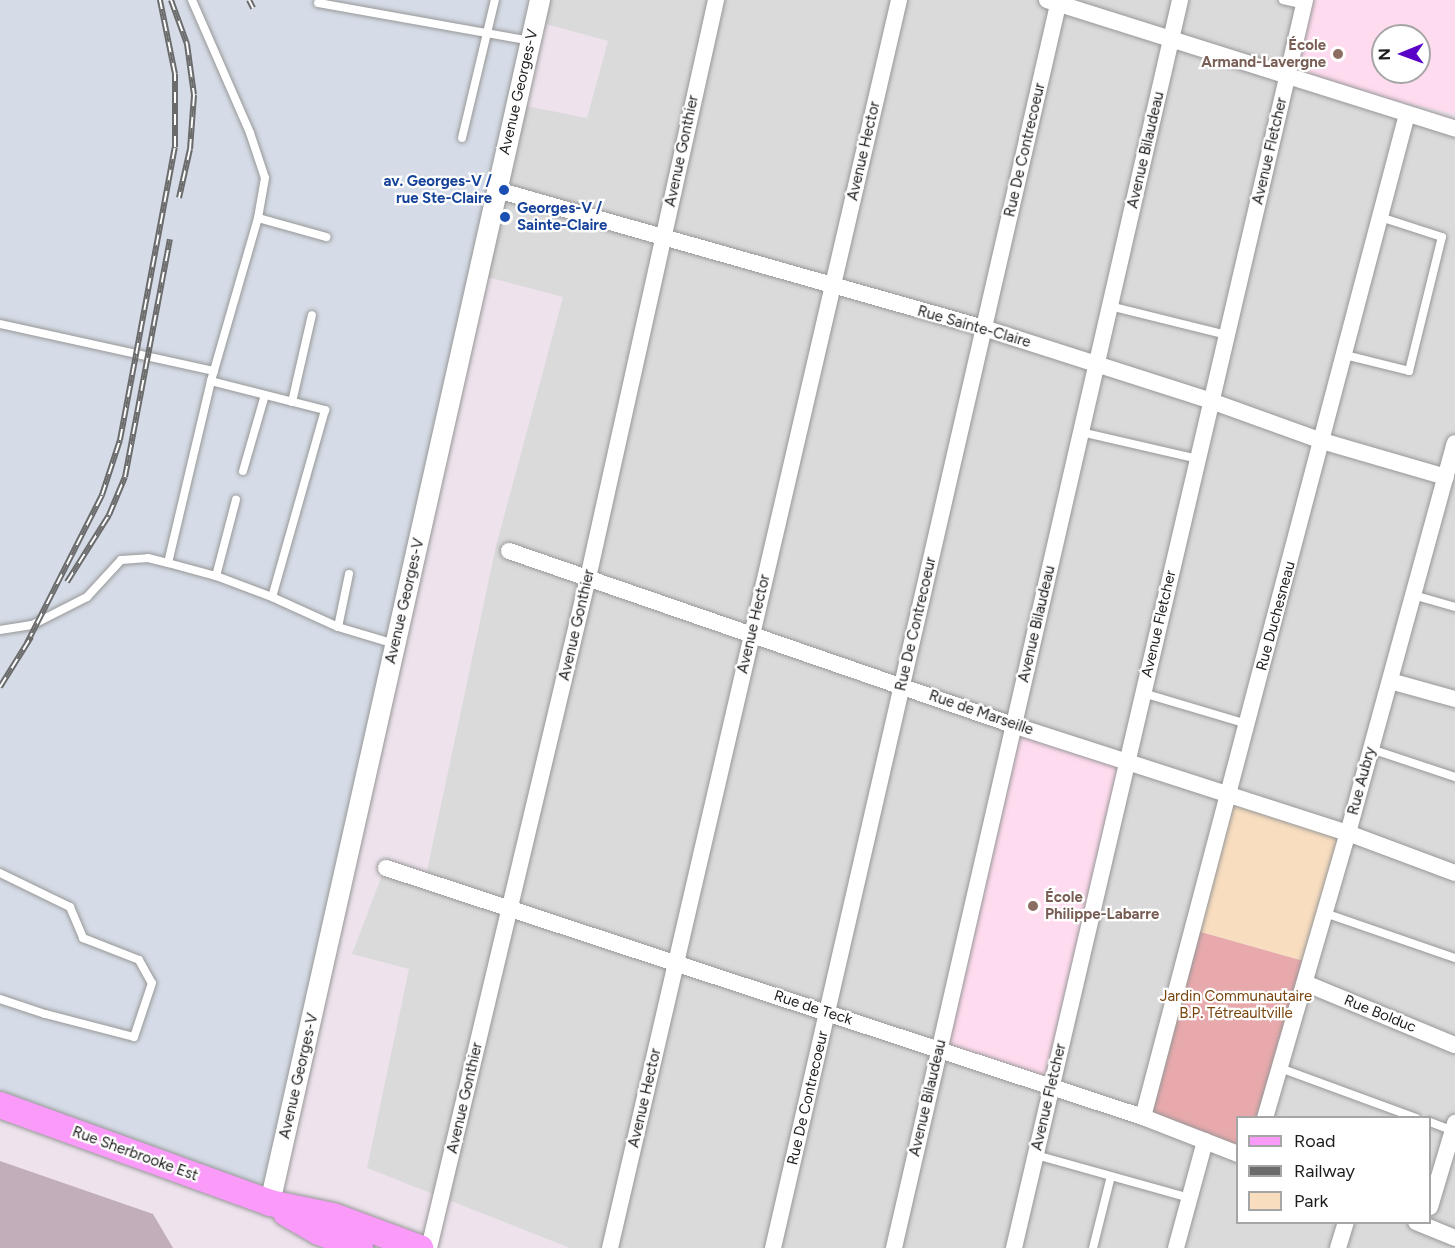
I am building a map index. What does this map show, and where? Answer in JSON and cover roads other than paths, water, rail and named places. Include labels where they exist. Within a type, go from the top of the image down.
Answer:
[{"type":"main road","name":"Rue Sherbrooke Est","points":[[0,1106],[270,1203],[333,1216],[420,1248]]},
{"type":"main road","name":"Rue Sherbrooke Est","points":[[270,1203],[319,1232],[360,1248]]},
{"type":"street","name":"Avenue Georges-V","points":[[270,1203],[540,0]]},
{"type":"street","name":"Avenue Gonthier","points":[[429,1248],[588,578],[716,0]]},
{"type":"street","name":"Avenue Hector","points":[[610,1248],[898,0]]},
{"type":"street","name":"Avenue Bilaudeau","points":[[894,1248],[1180,0]]},
{"type":"street","points":[[1055,1],[1455,129]]},
{"type":"street","name":"Rue De Contrecoeur","points":[[773,1248],[984,328],[1055,1]]},
{"type":"street","name":"Avenue Fletcher","points":[[1014,1248],[1304,2]]},
{"type":"street","name":"Rue Duchesneau","points":[[1143,1117],[1407,114]]},
{"type":"street","name":"Rue Sainte-Claire","points":[[497,190],[664,235],[832,286],[984,328],[1211,401],[1322,441],[1446,477]]},
{"type":"street","name":"Rue Aubry","points":[[1266,1116],[1348,834],[1455,443]]},
{"type":"street","name":"Rue de Marseille","points":[[509,551],[751,636],[1348,834],[1455,873]]},
{"type":"street","points":[[1390,681],[1455,699]]},
{"type":"street","name":"Rue de Teck","points":[[386,868],[1143,1117],[1236,1153]]},
{"type":"street","name":"Rue Bolduc","points":[[1305,983],[1455,1045]]},
{"type":"street","points":[[1431,1204],[1450,1156],[1454,1127]]},
{"type":"street","points":[[1176,1248],[1205,1141]]},
{"type":"street","points":[[1338,1248],[1345,1224]]},
{"type":"street","points":[[1422,1224],[1455,1238]]},
{"type":"lane","points":[[168,563],[211,381],[258,218],[265,178],[258,156],[192,0]]},
{"type":"lane","points":[[462,138],[495,0]]},
{"type":"lane","points":[[1283,0],[1304,2]]},
{"type":"lane","points":[[318,3],[531,40]]},
{"type":"lane","points":[[258,218],[326,237]]},
{"type":"lane","points":[[1345,355],[1409,371],[1442,237],[1380,218]]},
{"type":"lane","points":[[1110,306],[1227,335]]},
{"type":"lane","points":[[292,402],[312,315]]},
{"type":"lane","points":[[0,324],[214,371]]},
{"type":"lane","points":[[211,381],[325,410],[272,597]]},
{"type":"lane","points":[[243,471],[265,395]]},
{"type":"lane","points":[[1081,432],[1198,459]]},
{"type":"lane","points":[[216,576],[236,500]]},
{"type":"lane","points":[[0,630],[32,625],[87,597],[121,560],[148,558],[216,576],[272,597],[338,627],[395,644]]},
{"type":"lane","points":[[338,627],[349,574]]},
{"type":"lane","points":[[1413,595],[1455,607]]},
{"type":"lane","points":[[1143,693],[1247,724]]},
{"type":"lane","points":[[1371,749],[1455,777]]},
{"type":"lane","points":[[0,873],[70,907],[83,938],[140,960],[152,983],[134,1037],[45,1014],[0,999]]},
{"type":"lane","points":[[1325,913],[1455,958]]},
{"type":"lane","points":[[1280,1068],[1411,1116]]},
{"type":"lane","points":[[1431,1122],[1454,1127]]},
{"type":"lane","points":[[1035,1155],[1190,1198]]},
{"type":"lane","points":[[1093,1248],[1111,1176]]},
{"type":"railway","points":[[27,643],[102,495],[120,440],[175,147],[175,74],[160,0]]},
{"type":"railway","points":[[171,0],[187,44],[194,95],[190,149],[179,198]]},
{"type":"railway","points":[[249,0],[253,8]]},
{"type":"railway","points":[[67,582],[109,515],[125,477],[170,239]]},
{"type":"railway","points":[[0,687],[31,637]]},
{"type":"place","name":"École Armand-Lavergne","points":[[1338,54]]},
{"type":"place","name":"av. Georges-V / rue Ste-Claire","points":[[504,190]]},
{"type":"place","name":"Georges-V / Sainte-Claire","points":[[505,217]]},
{"type":"place","name":"École Philippe-Labarre","points":[[1033,906]]},
{"type":"park label","name":"Jardin Communautaire B.P. Tétreaultville","points":[[1236,1004]]}]
